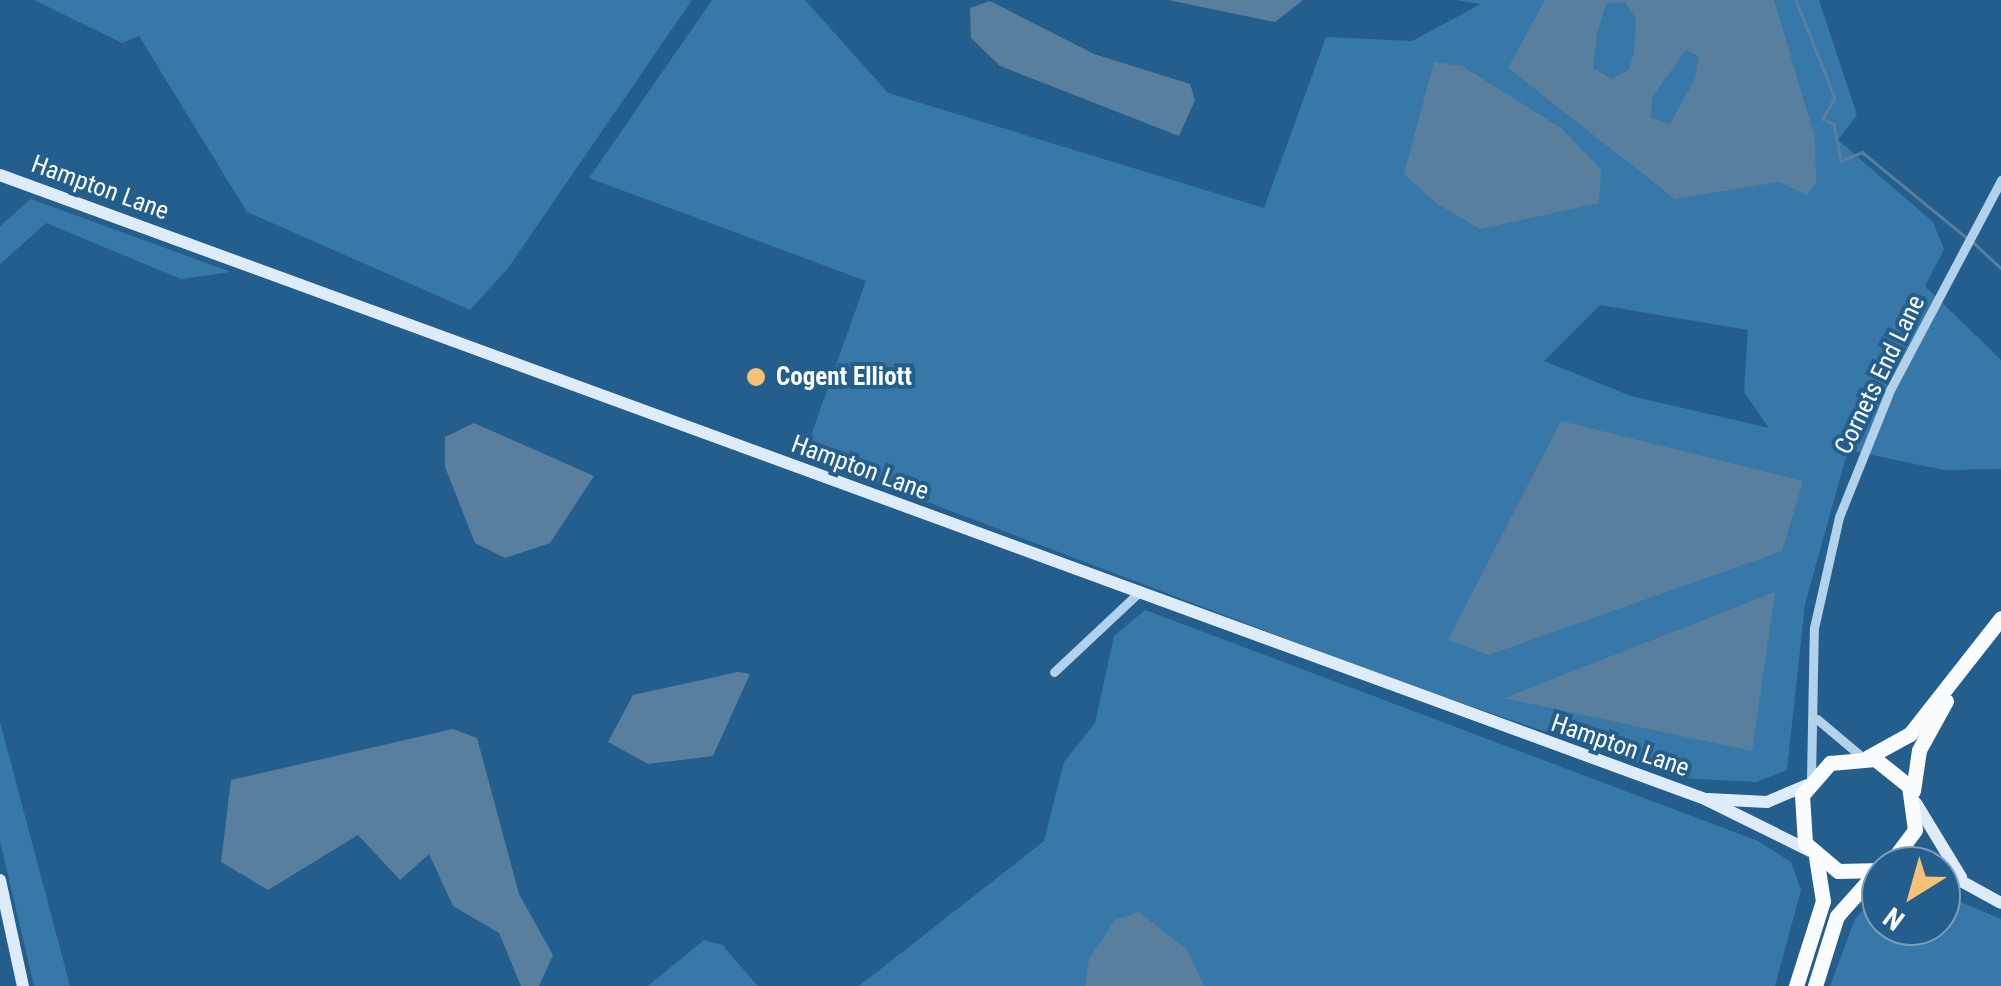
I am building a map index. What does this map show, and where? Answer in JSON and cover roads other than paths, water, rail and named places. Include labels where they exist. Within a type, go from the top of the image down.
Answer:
[{"type":"highway","points":[[1796,986],[1823,901],[1813,854],[1799,824],[1809,782],[1840,758],[1866,757],[1910,734],[2001,618]]},
{"type":"highway","points":[[1904,846],[1912,838],[1919,750],[1970,658]]},
{"type":"highway","points":[[1866,757],[1896,770],[1914,799]]},
{"type":"highway","points":[[1813,854],[1847,874],[1861,872]]},
{"type":"highway","points":[[1816,986],[1837,916],[1861,891]]},
{"type":"main road","name":"Hampton Lane","points":[[0,176],[1705,799],[1813,854]]},
{"type":"main road","name":"Hampton Lane","points":[[1705,799],[1767,802],[1809,782]]},
{"type":"main road","points":[[1914,799],[1943,846]]},
{"type":"main road","points":[[1961,876],[2001,903]]},
{"type":"main road","points":[[0,880],[23,986]]},
{"type":"street","name":"Cornets End Lane","points":[[1809,782],[1815,717],[1814,628],[1850,483],[2001,180]]},
{"type":"street","points":[[1054,672],[1137,594]]},
{"type":"street","points":[[1815,717],[1866,757]]},
{"type":"waterway","points":[[1796,0],[1835,98],[1823,119],[1834,124],[1841,161],[1862,152],[1967,238]]},
{"type":"waterway","points":[[1974,243],[2001,268]]},
{"type":"place","name":"Cogent Elliott","points":[[756,377]]}]
